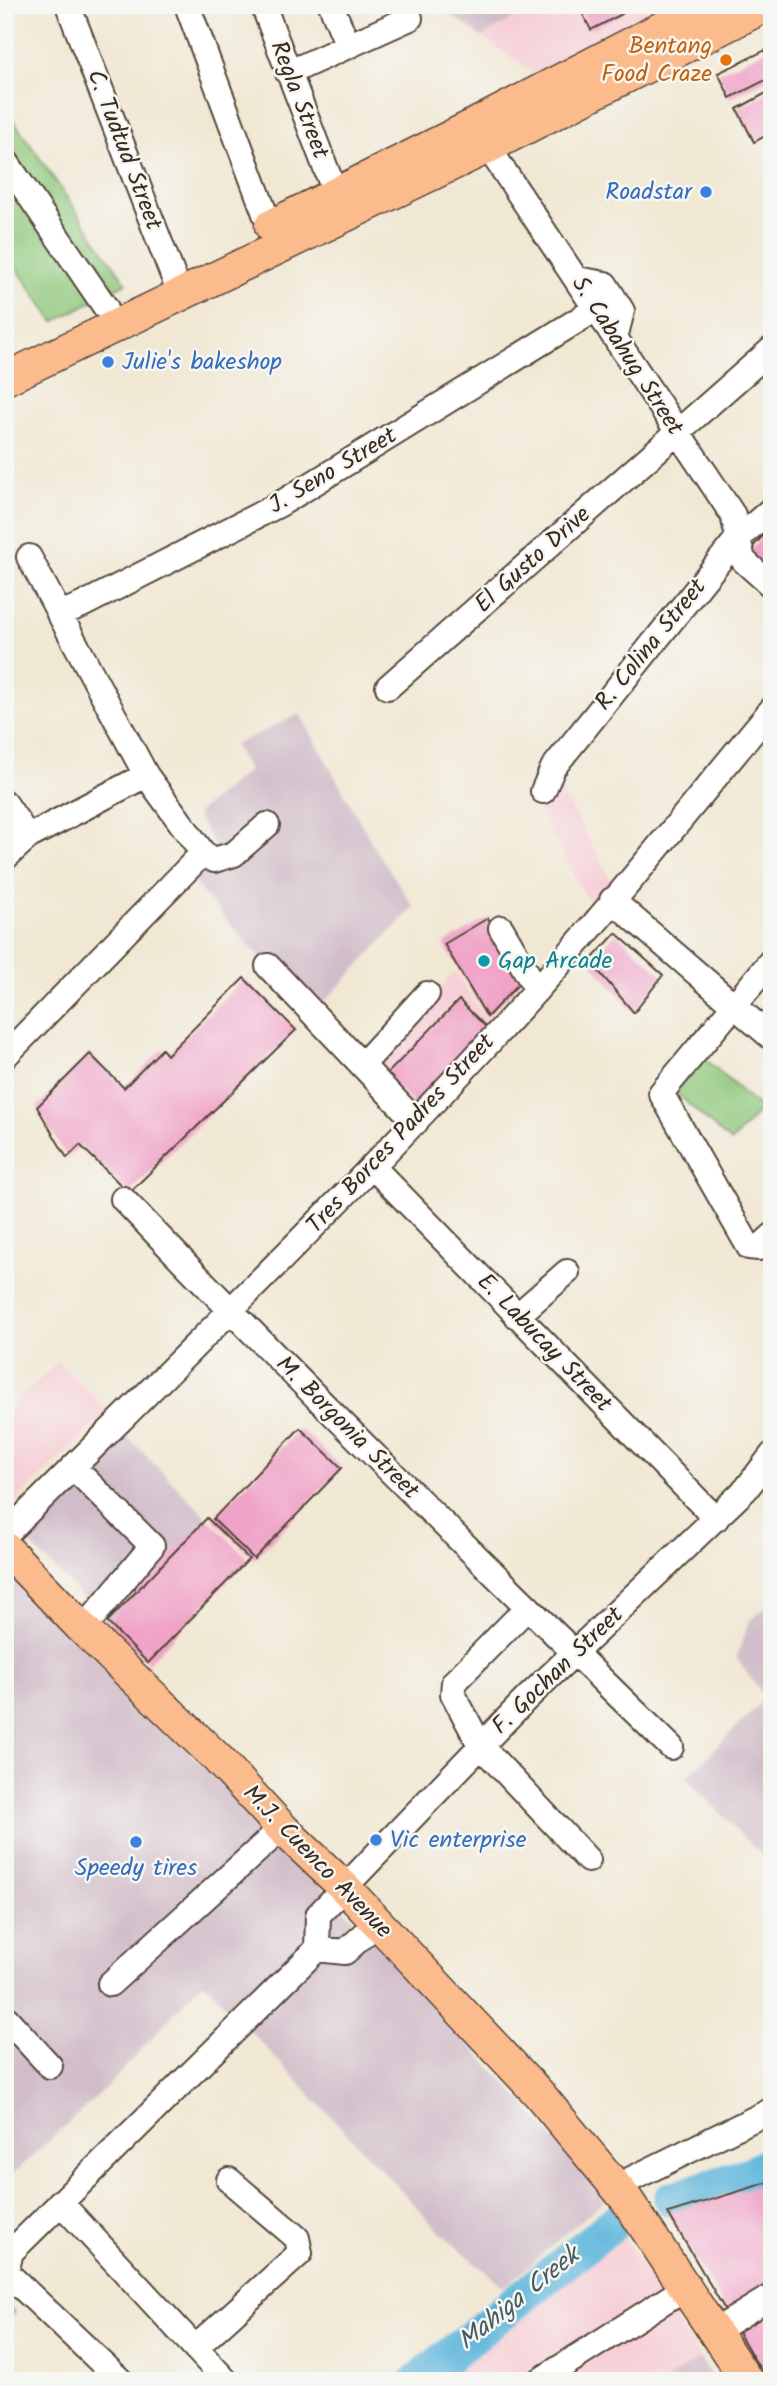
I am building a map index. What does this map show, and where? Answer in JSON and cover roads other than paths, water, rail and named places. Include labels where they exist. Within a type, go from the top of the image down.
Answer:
[{"type":"main road","points":[[678,22],[767,5]]},
{"type":"main road","points":[[5,379],[176,285],[481,136],[707,6]]},
{"type":"main road","points":[[5,356],[106,308],[176,285],[270,227],[336,195],[481,136]]},
{"type":"main road","name":"M.J. Cuenco Avenue","points":[[5,1548],[83,1629],[218,1759],[282,1828],[345,1888],[539,2094],[628,2203],[747,2381]]},
{"type":"street","name":"C. Tudtud Street","points":[[68,5],[176,285]]},
{"type":"street","points":[[187,5],[270,227]]},
{"type":"street","name":"Regla Street","points":[[262,5],[336,195]]},
{"type":"street","points":[[331,5],[348,46]]},
{"type":"street","points":[[288,73],[410,18]]},
{"type":"street","name":"S. Cabahug Street","points":[[481,136],[733,515],[743,560],[772,586]]},
{"type":"street","points":[[5,160],[106,308]]},
{"type":"street","points":[[577,279],[605,284],[622,311],[615,338]]},
{"type":"street","name":"J. Seno Street","points":[[59,614],[94,599],[280,504],[596,309]]},
{"type":"street","name":"El Gusto Drive","points":[[388,687],[772,349]]},
{"type":"street","name":"R. Colina Street","points":[[543,791],[553,768],[737,539],[772,509]]},
{"type":"street","points":[[29,557],[146,775],[203,852],[214,860],[234,854],[267,825]]},
{"type":"street","name":"Tres Borces Padres Street","points":[[5,1535],[231,1311],[416,1122],[537,990],[772,709]]},
{"type":"street","points":[[5,858],[28,837],[146,775]]},
{"type":"street","points":[[5,803],[28,837]]},
{"type":"street","points":[[5,1056],[203,852]]},
{"type":"street","points":[[612,900],[772,1038]]},
{"type":"street","points":[[501,928],[537,990]]},
{"type":"street","points":[[772,960],[661,1093],[749,1247],[759,1248],[772,1236]]},
{"type":"street","points":[[268,967],[416,1122]]},
{"type":"street","points":[[363,1064],[427,994]]},
{"type":"street","name":"E. Labucay Street","points":[[373,1167],[716,1518]]},
{"type":"street","name":"M. Borgonia Street","points":[[123,1199],[231,1311],[671,1747]]},
{"type":"street","points":[[517,1316],[567,1272]]},
{"type":"street","name":"F. Gochan Street","points":[[317,1949],[318,1915],[480,1745],[746,1489],[772,1455]]},
{"type":"street","points":[[73,1467],[152,1546],[83,1629]]},
{"type":"street","points":[[528,1606],[454,1682],[453,1694],[480,1745],[588,1860]]},
{"type":"street","points":[[110,1984],[282,1828]]},
{"type":"street","points":[[121,2381],[6,2272],[11,2252],[317,1949],[345,1952],[377,1923]]},
{"type":"street","points":[[5,2017],[50,2066]]},
{"type":"street","points":[[628,2203],[772,2110]]},
{"type":"street","points":[[195,2348],[300,2253],[297,2238],[229,2180]]},
{"type":"street","points":[[60,2202],[226,2381]]},
{"type":"street","points":[[539,2381],[685,2288]]},
{"type":"street","points":[[715,2331],[772,2295]]},
{"type":"waterway","name":"Mahiga Creek","points":[[671,2199],[747,2175],[772,2163]]},
{"type":"waterway","name":"Mahiga Creek","points":[[417,2381],[620,2218]]},
{"type":"waterway","points":[[5,2318],[12,2312]]},
{"type":"place","name":"Bentang Food Craze","points":[[726,60]]},
{"type":"place","name":"Roadstar","points":[[706,192]]},
{"type":"place","name":"Julie's bakeshop","points":[[108,362]]},
{"type":"place","name":"Gap Arcade","points":[[484,961]]},
{"type":"place","name":"Vic enterprise","points":[[376,1840]]},
{"type":"place","name":"Speedy tires","points":[[136,1842]]}]
